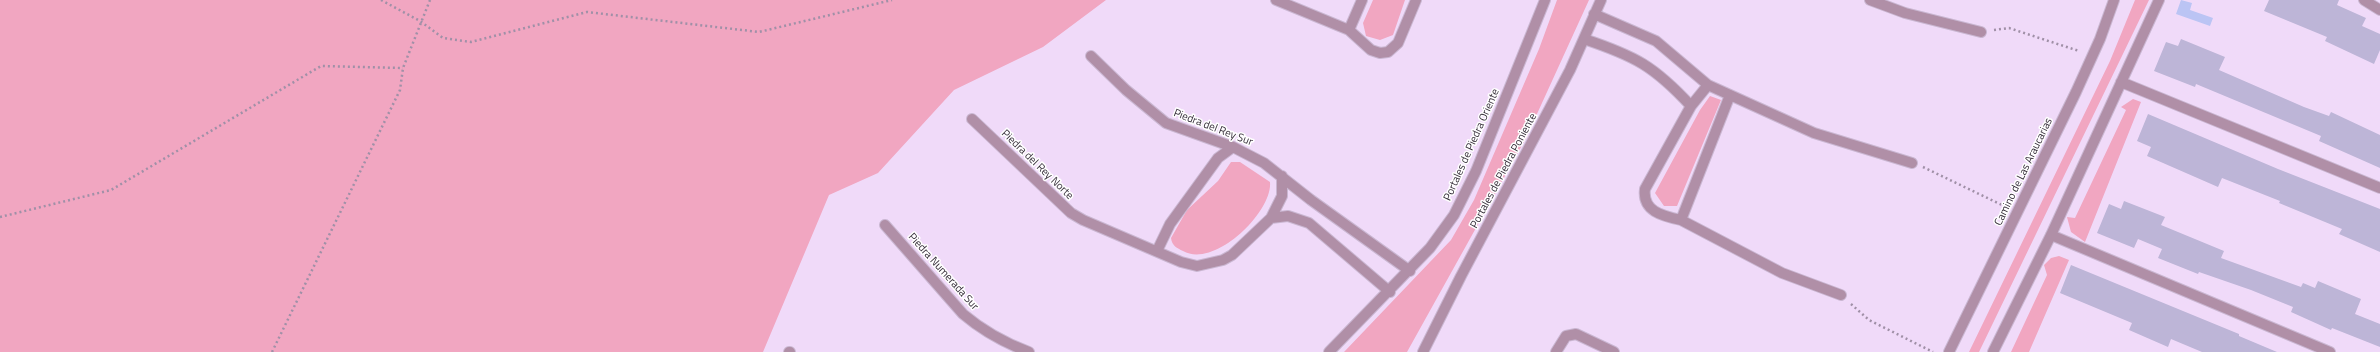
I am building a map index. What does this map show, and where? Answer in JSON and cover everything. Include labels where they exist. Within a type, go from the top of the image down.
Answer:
[{"type":"street","points":[[1276,0],[1349,30],[1371,50],[1388,52],[1398,43],[1416,0]]},
{"type":"street","points":[[1349,30],[1362,0]]},
{"type":"street","name":"Portales de Piedra Oriente","points":[[1329,352],[1410,271],[1444,231],[1464,196],[1545,0]]},
{"type":"street","name":"Portales de Piedra Poniente","points":[[1423,352],[1461,276],[1541,128],[1601,0]]},
{"type":"street","points":[[1870,0],[1905,13],[1981,32]]},
{"type":"street","name":"Camino de Las Araucarias","points":[[1949,352],[2076,92],[2100,39],[2114,0]]},
{"type":"street","points":[[1993,352],[2051,235],[2159,0]]},
{"type":"street","points":[[2364,0],[2380,10]]},
{"type":"street","points":[[1594,14],[1656,41],[1708,85],[1814,133],[1912,163]]},
{"type":"street","points":[[1584,39],[1618,50],[1656,71],[1691,106]]},
{"type":"street","name":"Piedra del Rey Sur","points":[[1091,56],[1126,90],[1166,122],[1233,147],[1264,163],[1311,200],[1410,271]]},
{"type":"street","points":[[2121,82],[2380,188]]},
{"type":"street","points":[[1708,85],[1691,106],[1645,189],[1644,198],[1647,206],[1655,212],[1680,220],[1782,273],[1841,295]]},
{"type":"street","points":[[1680,220],[1730,95]]},
{"type":"street","name":"Piedra del Rey Norte","points":[[972,119],[1071,213],[1083,220],[1181,262],[1197,266],[1210,264],[1232,255],[1271,218],[1282,196],[1282,176]]},
{"type":"street","points":[[1157,251],[1170,224],[1218,158],[1233,147]]},
{"type":"street","points":[[1271,218],[1288,216],[1309,223],[1390,292]]},
{"type":"street","name":"Piedra Numerada Sur","points":[[885,225],[963,314],[976,325],[1011,349],[1029,352]]},
{"type":"street","points":[[2051,235],[2330,352]]},
{"type":"street","points":[[1556,352],[1566,336],[1576,334],[1613,352]]},
{"type":"path","points":[[381,0],[420,21],[442,38],[471,42],[587,12],[760,32],[892,0]]},
{"type":"path","points":[[272,352],[400,90],[403,68],[420,21],[430,0]]},
{"type":"path","points":[[1981,32],[2009,28],[2079,51]]},
{"type":"path","points":[[0,217],[111,190],[321,66],[403,68]]},
{"type":"path","points":[[1912,163],[1936,172],[2004,206]]},
{"type":"path","points":[[1841,295],[1869,320],[1933,352]]},
{"type":"shaded area","points":[[0,0],[1106,0],[1043,47],[954,90],[878,173],[829,195],[763,352],[0,352]]},
{"type":"shaded area","points":[[1373,0],[1405,0],[1393,35],[1380,40],[1366,36],[1363,23]]},
{"type":"shaded area","points":[[1557,0],[1589,0],[1526,138],[1407,352],[1344,352],[1451,240],[1474,200],[1539,49]]},
{"type":"shaded area","points":[[2135,0],[2149,0],[1979,352],[1969,352],[2110,61]]},
{"type":"shaded area","points":[[1710,96],[1721,100],[1677,206],[1664,206],[1655,193],[1700,110]]},
{"type":"shaded area","points":[[2133,99],[2141,102],[2085,242],[2071,232],[2067,217],[2075,218],[2126,110],[2121,107]]},
{"type":"shaded area","points":[[1231,162],[1240,162],[1270,182],[1268,194],[1262,208],[1252,222],[1225,245],[1210,252],[1196,254],[1177,248],[1172,243],[1171,238],[1187,210],[1218,181]]},
{"type":"shaded area","points":[[2059,256],[2069,260],[2029,352],[2011,352],[2047,275],[2044,265],[2051,258]]},
{"type":"water","points":[[2181,0],[2192,3],[2190,10],[2213,18],[2210,26],[2176,14]]},
{"type":"building","points":[[2269,0],[2339,0],[2337,5],[2366,18],[2362,26],[2380,34],[2380,50],[2374,64],[2325,41],[2327,37],[2264,11]]},
{"type":"building","points":[[2181,39],[2225,57],[2219,70],[2304,107],[2329,116],[2331,112],[2380,135],[2380,168],[2319,141],[2321,136],[2196,84],[2195,87],[2154,71],[2166,42],[2178,46]]},
{"type":"building","points":[[2148,114],[2278,169],[2380,209],[2380,252],[2339,234],[2342,229],[2279,203],[2280,201],[2222,178],[2218,187],[2147,156],[2151,147],[2137,141]]},
{"type":"building","points":[[2124,201],[2165,217],[2161,225],[2224,251],[2221,258],[2301,287],[2303,283],[2315,288],[2318,281],[2361,299],[2355,314],[2380,324],[2380,347],[2332,328],[2331,330],[2291,312],[2293,307],[2251,290],[2199,272],[2198,274],[2158,258],[2162,249],[2138,239],[2134,248],[2097,233],[2109,204],[2121,209]]},
{"type":"building","points":[[2071,265],[2239,334],[2239,336],[2277,352],[2202,352],[2171,339],[2168,347],[2129,330],[2132,323],[2060,293]]}]
